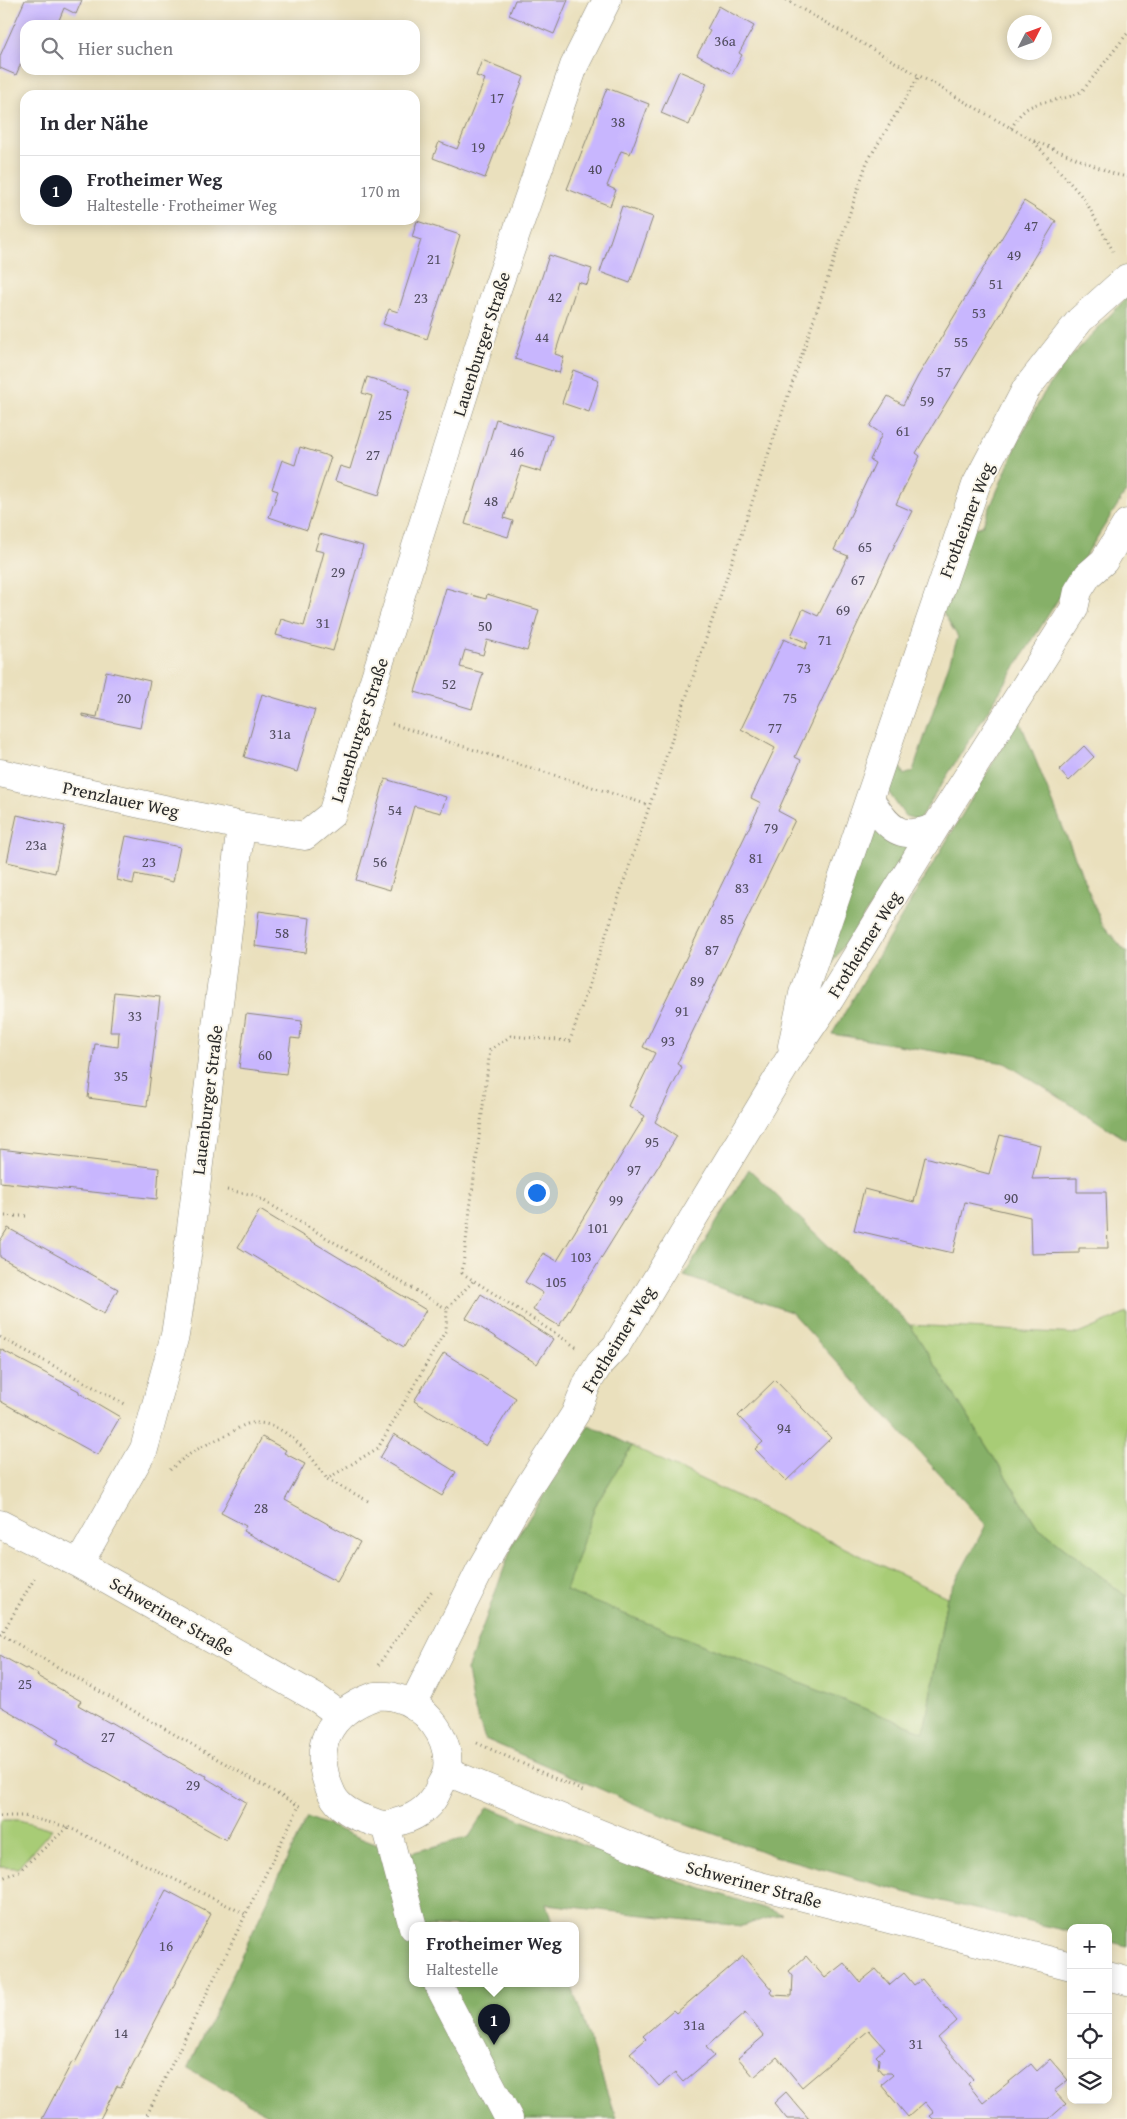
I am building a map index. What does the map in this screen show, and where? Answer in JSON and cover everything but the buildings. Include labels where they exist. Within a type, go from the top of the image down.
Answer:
[{"type":"street","name":"Lauenburger Straße","points":[[79,1564],[144,1449],[175,1335],[197,1184],[241,826],[306,836],[332,814],[495,295],[574,66],[607,0]]},
{"type":"street","name":"Frotheimer Weg","points":[[790,1058],[802,994],[976,485],[1026,389],[1122,268]]},
{"type":"street","name":"Frotheimer Weg","points":[[414,1704],[480,1570],[525,1492],[575,1414],[588,1382],[600,1362],[616,1346],[790,1058],[830,999],[1074,608],[1078,592],[1088,575],[1104,561],[1124,533]]},
{"type":"street","name":"Prenzlauer Weg","points":[[0,772],[241,826]]},
{"type":"street","points":[[870,799],[879,814],[892,827],[906,834],[935,828]]},
{"type":"street","name":"Schweriner Straße","points":[[0,1524],[79,1564],[318,1699],[340,1715]]},
{"type":"street","points":[[375,1696],[393,1696],[414,1704],[430,1718],[441,1734],[446,1752],[458,1776],[415,1817],[386,1825],[355,1817],[333,1796],[322,1767],[324,1738],[340,1715],[356,1702],[375,1696]]},
{"type":"street","name":"Schweriner Straße","points":[[458,1776],[676,1864],[1067,1965]]},
{"type":"street","points":[[386,1825],[412,1922]]},
{"type":"street","points":[[1112,1977],[1127,1981]]},
{"type":"street","points":[[440,1987],[509,2119]]},
{"type":"path","points":[[786,0],[1032,140],[1114,174],[1127,176]]},
{"type":"path","points":[[1011,128],[1024,111],[1032,106],[1074,96],[1083,90],[1127,34]]},
{"type":"path","points":[[600,1362],[462,1273],[490,1050],[511,1036],[570,1041],[867,162],[919,76]]},
{"type":"path","points":[[1032,140],[1085,200],[1105,240],[1122,268]]},
{"type":"path","points":[[364,715],[649,805]]},
{"type":"path","points":[[197,1184],[254,1195],[447,1309]]},
{"type":"path","points":[[0,1216],[29,1216]]},
{"type":"path","points":[[327,1479],[378,1448],[446,1330],[447,1309],[474,1280]]},
{"type":"path","points":[[0,1337],[152,1419]]},
{"type":"path","points":[[129,1475],[158,1482],[196,1448],[251,1423],[270,1424],[292,1438],[313,1458],[327,1479],[368,1501]]},
{"type":"path","points":[[51,1550],[1,1635],[299,1806],[145,2119]]},
{"type":"path","points":[[380,1669],[374,1670],[436,1586]]},
{"type":"path","points":[[458,1776],[476,1743],[473,1735]]},
{"type":"path","points":[[303,1796],[306,1805]]},
{"type":"path","points":[[0,1816],[24,1816],[68,1827],[246,1915]]},
{"type":"path","points":[[0,1878],[19,1871],[68,1827]]},
{"type":"green space","points":[[1127,297],[1127,490],[919,820],[905,816],[887,790],[895,756],[904,775],[913,771],[958,637],[942,611],[969,530],[982,526],[1019,440],[1044,393],[1067,361]]},
{"type":"green space","points":[[1019,719],[1102,924],[1127,953],[1127,1140],[1005,1063],[832,1034]]},
{"type":"green space","points":[[868,820],[914,842],[823,976]]},
{"type":"green space","points":[[749,1169],[910,1325],[1037,1526],[1127,1597],[1127,1946],[1112,1942],[1112,1924],[1067,1924],[1067,1931],[908,1893],[775,1856],[651,1811],[485,1739],[472,1702],[467,1670],[514,1541],[589,1425],[632,1446],[595,1506],[566,1591],[924,1732],[947,1597],[986,1525],[791,1312],[684,1276]]},
{"type":"green space","points":[[1127,1313],[1127,1597],[1037,1526],[910,1325],[1078,1334]]},
{"type":"green space","points":[[632,1446],[947,1597],[924,1732],[565,1591],[595,1506]]},
{"type":"green space","points":[[488,1807],[668,1878],[782,1914],[741,1926],[546,1904],[552,1922],[409,1922],[409,1987],[572,1987],[616,2119],[276,2119],[188,2069],[307,1817],[403,1855],[469,1837]]},
{"type":"green space","points":[[0,1820],[19,1820],[52,1829],[18,1868],[0,1867]]},
{"type":"place","name":"Frotheimer Weg","points":[[494,2045]]}]
